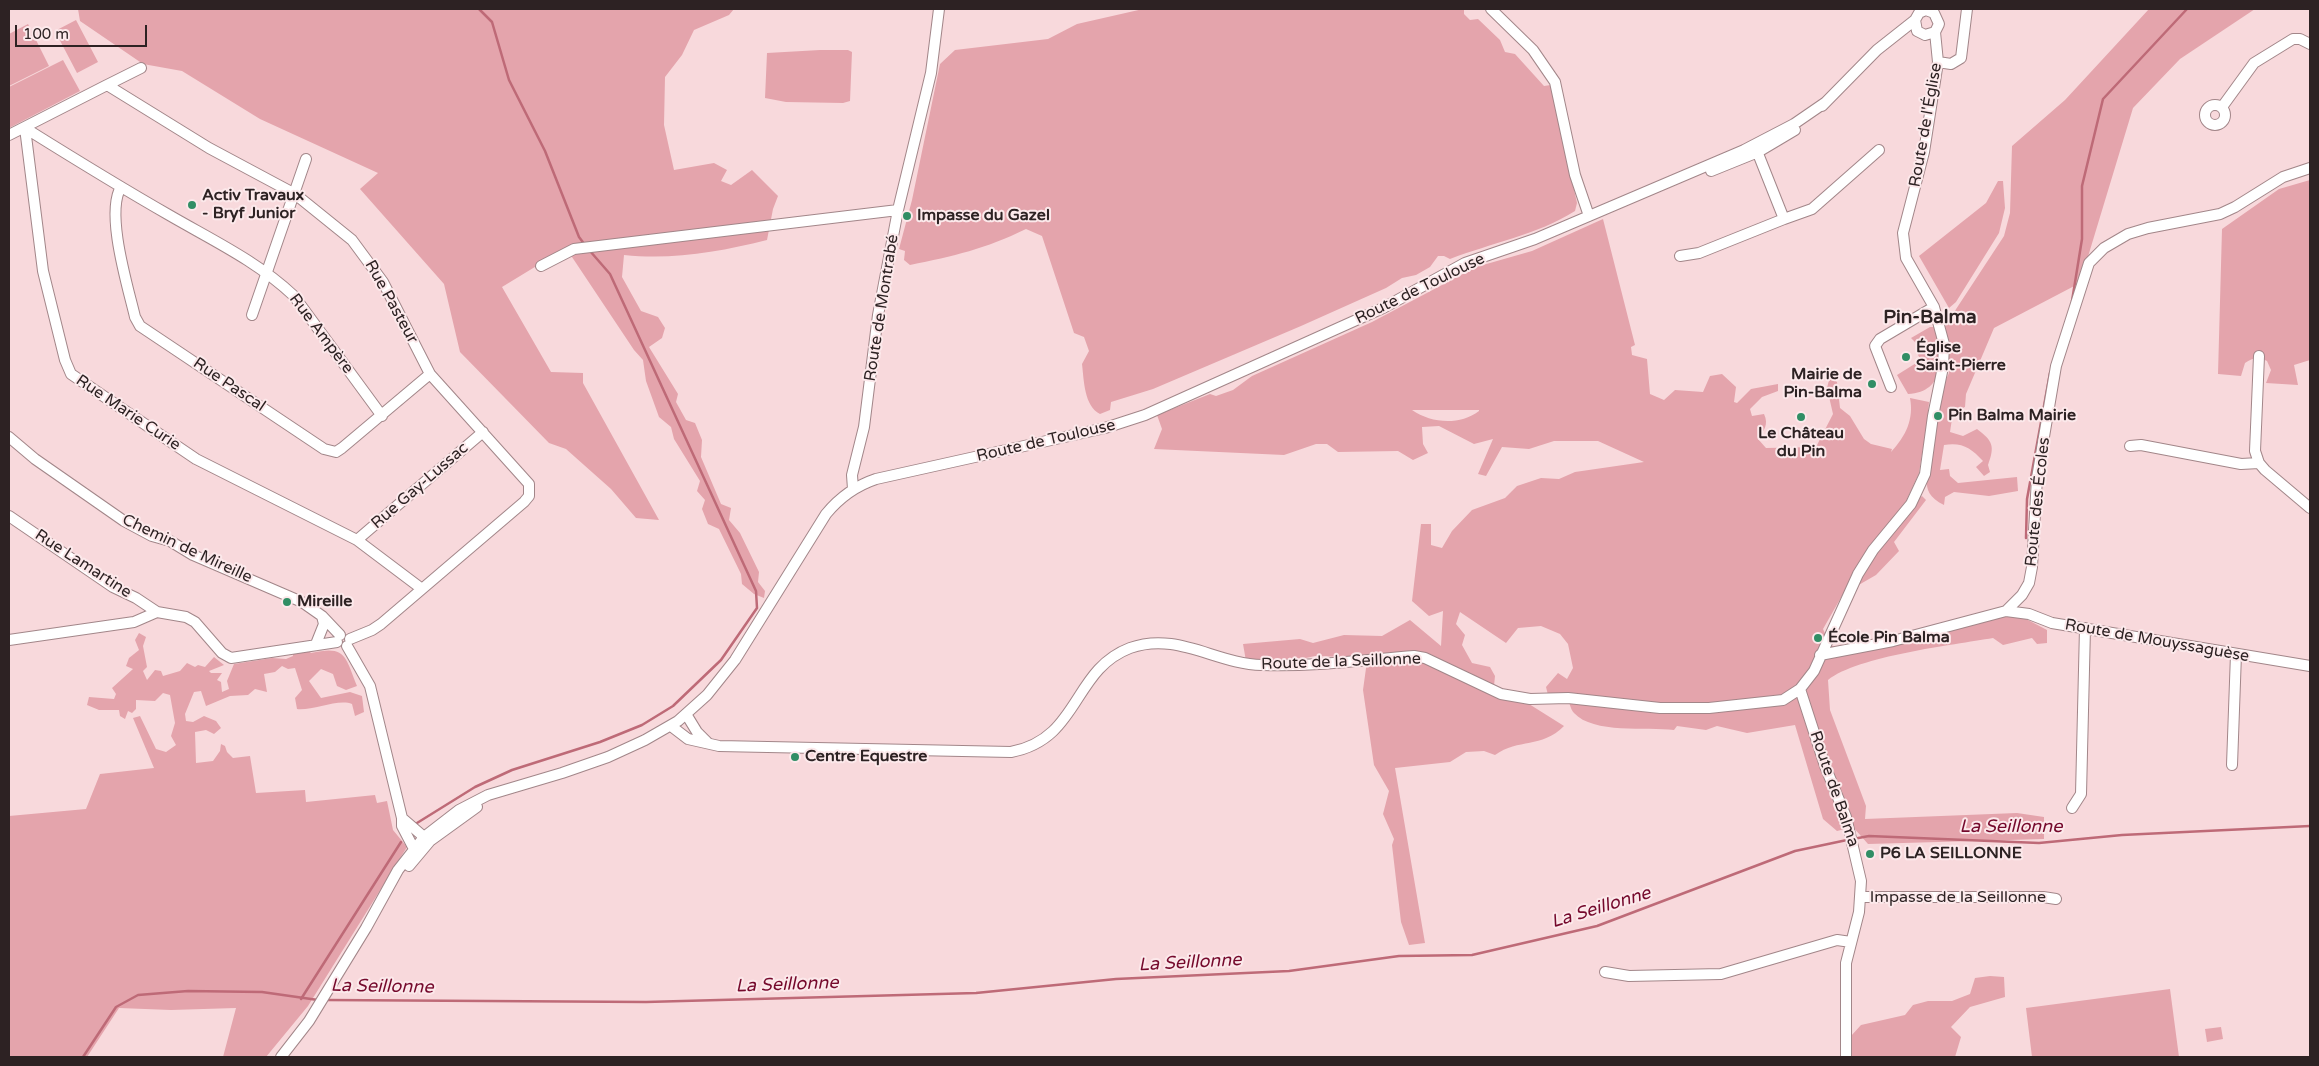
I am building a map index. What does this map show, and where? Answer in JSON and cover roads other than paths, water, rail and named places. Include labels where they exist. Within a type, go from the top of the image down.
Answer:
[{"type":"street","name":"Route de Montrabé","points":[[852,489],[852,475],[864,427],[878,315],[898,210],[931,73],[939,9]]},
{"type":"street","points":[[1491,9],[1533,50],[1555,82],[1575,175],[1589,216]]},
{"type":"street","points":[[1938,58],[1950,64],[1960,58],[1967,9]]},
{"type":"street","points":[[1927,10],[1937,12],[1939,24],[1926,32],[1914,20],[1919,13],[1927,10]]},
{"type":"street","name":"Route de Toulouse","points":[[281,1057],[308,1022],[420,845],[446,818],[472,802],[488,795],[515,788],[623,751],[671,726],[686,714],[712,688],[735,660],[826,514],[852,489],[876,480],[1125,422],[1384,308],[1464,263],[1535,239],[1662,185],[1756,149],[1826,102],[1887,41],[1914,20]]},
{"type":"street","name":"Route de Toulouse","points":[[1887,41],[1907,32],[1926,32]]},
{"type":"street","name":"Route de l'Église","points":[[1800,689],[1814,670],[1858,574],[1873,550],[1910,504],[1922,484],[1944,358],[1942,331],[1934,307],[1906,258],[1903,233],[1922,166],[1938,58],[1926,32]]},
{"type":"street","points":[[2222,107],[2254,63],[2293,38],[2310,44]]},
{"type":"street","points":[[9,135],[141,68]]},
{"type":"street","name":"Rue Pasteur","points":[[107,85],[203,144],[295,194],[340,229],[372,265],[430,374],[524,477],[530,489],[529,496],[524,502],[422,589]]},
{"type":"street","points":[[25,128],[121,187]]},
{"type":"street","name":"Rue Marie Curie","points":[[25,128],[43,270],[65,360],[71,374],[196,459],[357,540],[422,589]]},
{"type":"street","points":[[1756,149],[1784,219]]},
{"type":"street","points":[[1680,256],[1700,252],[1812,209],[1879,150]]},
{"type":"street","points":[[252,316],[306,159]]},
{"type":"street","name":"Route des Écoles","points":[[2006,612],[2022,595],[2029,583],[2032,567],[2037,478],[2056,366],[2089,263],[2104,248],[2128,234],[2220,214],[2235,207],[2276,181],[2310,168]]},
{"type":"street","name":"Rue Ampère","points":[[121,187],[248,259],[294,296],[382,416]]},
{"type":"street","name":"Rue Pascal","points":[[121,187],[115,204],[117,235],[135,317],[140,326],[330,452],[342,448],[430,374]]},
{"type":"street","points":[[541,266],[555,257],[574,249],[898,210]]},
{"type":"street","points":[[1891,387],[1875,346],[1880,339],[1934,307]]},
{"type":"street","points":[[2259,356],[2256,451],[2258,462],[2310,508]]},
{"type":"street","name":"Rue Gay-Lussac","points":[[357,540],[483,432]]},
{"type":"street","name":"Chemin de Mireille","points":[[9,437],[35,459],[124,521],[152,536],[170,541],[193,555],[298,600],[322,616],[343,640],[370,686],[402,818],[402,826],[420,845]]},
{"type":"street","points":[[2130,446],[2140,445],[2241,464],[2258,462]]},
{"type":"street","name":"Rue Lamartine","points":[[9,516],[113,587],[136,598],[157,612]]},
{"type":"street","points":[[9,640],[134,622],[157,612],[186,617],[195,622],[222,653],[231,658],[343,640],[372,630],[422,589]]},
{"type":"street","points":[[2022,595],[2029,614]]},
{"type":"street","points":[[1820,655],[1893,641],[2006,612]]},
{"type":"street","name":"Route de Mouyssaguèse","points":[[2006,612],[2029,614],[2052,623],[2310,666]]},
{"type":"street","points":[[316,644],[324,624],[322,616]]},
{"type":"street","points":[[2072,808],[2081,794],[2085,628]]},
{"type":"street","name":"Route de la Seillonne","points":[[671,726],[688,739],[718,746],[996,752],[1026,749],[1038,744],[1056,730],[1089,681],[1108,660],[1132,648],[1158,642],[1178,644],[1234,661],[1262,665],[1420,657],[1435,661],[1501,694],[1530,699],[1568,698],[1660,708],[1709,708],[1768,704],[1784,700],[1800,689]]},
{"type":"street","points":[[2232,764],[2236,654]]},
{"type":"street","name":"Route de Balma","points":[[1800,689],[1825,766],[1849,830],[1861,881],[1860,897],[1845,980],[1846,1057]]},
{"type":"street","points":[[686,714],[697,732],[708,743]]},
{"type":"street","points":[[402,818],[420,845]]},
{"type":"street","name":"Impasse de la Seillonne","points":[[1860,897],[2043,897],[2056,899]]},
{"type":"street","points":[[1606,972],[1629,976],[1721,974],[1836,940],[1851,942]]},
{"type":"street","name":"Route de Balma","points":[[1847,1040],[1850,1057]]},
{"type":"waterway","points":[[479,9],[492,22],[509,80],[545,151],[579,237],[585,245]]},
{"type":"waterway","points":[[2072,301],[2082,239],[2082,186],[2103,99],[2187,9]]},
{"type":"waterway","points":[[417,823],[475,787],[512,770],[600,742],[642,725],[673,706],[721,660],[757,608],[756,591],[610,274],[590,251]]},
{"type":"waterway","points":[[2026,538],[2027,499],[2050,373]]},
{"type":"waterway","name":"La Seillonne","points":[[1853,839],[1869,836],[2039,843],[2122,835],[2310,826]]},
{"type":"waterway","name":"La Seillonne","points":[[326,1000],[646,1002],[976,993],[1116,979],[1289,971],[1399,956],[1472,955],[1597,926],[1795,851],[1847,840]]},
{"type":"waterway","points":[[301,999],[401,842]]},
{"type":"waterway","name":"La Seillonne","points":[[83,1057],[116,1007],[138,995],[188,991],[262,992],[318,1000]]},
{"type":"place","name":"Activ Travaux - Bryf Junior","points":[[192,205]]},
{"type":"place","name":"Impasse du Gazel","points":[[907,216]]},
{"type":"place","name":"Église Saint-Pierre","points":[[1906,357]]},
{"type":"place","name":"Mairie de Pin-Balma","points":[[1872,384]]},
{"type":"place","name":"Pin Balma Mairie","points":[[1938,416]]},
{"type":"place","name":"Le Château du Pin","points":[[1801,417]]},
{"type":"place","name":"Mireille","points":[[287,602]]},
{"type":"place","name":"École Pin Balma","points":[[1818,638]]},
{"type":"place","name":"Centre Equestre","points":[[795,757]]},
{"type":"place","name":"P6 LA SEILLONNE","points":[[1870,854]]},
{"type":"district","name":"Pin-Balma","points":[[1930,318]]}]
